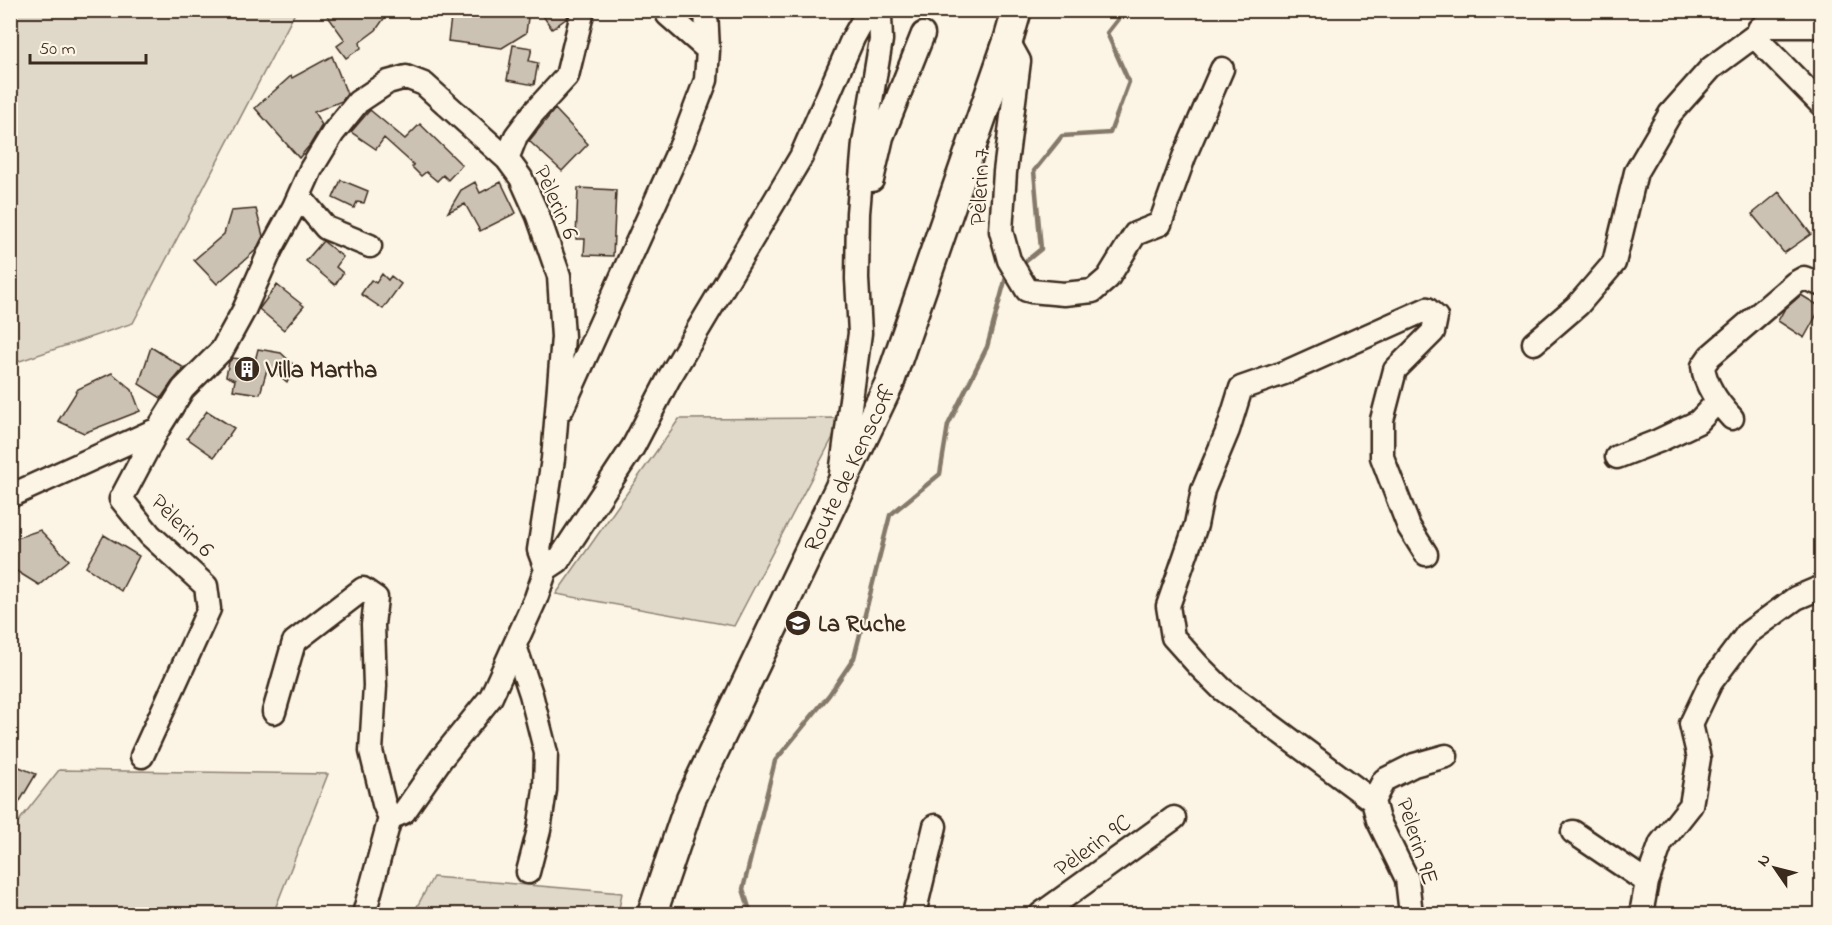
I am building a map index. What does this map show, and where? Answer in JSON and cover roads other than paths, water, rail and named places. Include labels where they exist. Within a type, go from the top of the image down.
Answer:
[{"type":"main road","name":"Route de Kenscoff","points":[[652,915],[691,799],[889,384],[1017,10]]},
{"type":"street","points":[[507,159],[516,136],[534,112],[567,76],[583,10]]},
{"type":"street","points":[[556,424],[682,143],[706,80],[708,50],[706,10]]},
{"type":"street","points":[[390,818],[404,812],[441,759],[490,697],[536,598],[546,569],[558,561],[633,447],[669,378],[801,157],[853,38],[867,13],[876,10],[880,16],[881,40],[864,143],[858,213],[856,279],[860,333],[838,490]]},
{"type":"street","points":[[668,15],[708,50]]},
{"type":"street","points":[[1534,343],[1578,305],[1614,263],[1636,172],[1670,114],[1711,68],[1757,34],[1763,26],[1821,26]]},
{"type":"street","points":[[858,213],[869,193],[882,137],[923,34]]},
{"type":"street","points":[[1757,34],[1760,43],[1821,105]]},
{"type":"street","name":"Pèlerin 7","points":[[1008,41],[1019,62],[1005,172],[1001,231],[1009,260],[1027,290],[1031,291],[1064,294],[1094,291],[1108,278],[1135,234],[1161,225],[1184,157],[1222,69]]},
{"type":"street","name":"Pèlerin 6","points":[[142,756],[209,609],[206,586],[150,535],[121,499],[158,429],[183,389],[222,350],[244,310],[311,169],[333,133],[358,102],[388,82],[406,77],[424,84],[507,159],[521,178],[538,216],[559,276],[563,337],[553,459],[539,550],[546,569]]},
{"type":"street","points":[[299,196],[326,228],[370,246]]},
{"type":"street","points":[[1617,457],[1725,410],[1704,373],[1703,366],[1710,356],[1795,283],[1804,278],[1821,285]]},
{"type":"street","points":[[1373,801],[1222,689],[1173,637],[1168,606],[1196,525],[1203,490],[1228,430],[1242,388],[1284,373],[1428,309],[1436,316],[1433,332],[1395,370],[1382,420],[1382,457],[1409,527],[1426,554]]},
{"type":"street","points":[[10,496],[158,429]]},
{"type":"street","points":[[1641,915],[1647,882],[1661,843],[1691,805],[1699,758],[1691,724],[1711,682],[1748,633],[1796,598],[1821,587]]},
{"type":"street","points":[[274,712],[294,642],[363,589],[376,598],[373,625],[375,686],[371,751],[384,804],[390,818],[364,915]]},
{"type":"street","points":[[515,646],[531,694],[546,753],[545,789],[539,830],[528,872]]},
{"type":"street","name":"Pèlerin 9E","points":[[1411,915],[1407,879],[1378,820],[1373,801],[1384,780],[1414,765],[1446,756]]},
{"type":"street","name":"Pèlerin 9C","points":[[1041,915],[1174,819]]},
{"type":"street","points":[[914,915],[935,826]]},
{"type":"street","points":[[1573,832],[1647,882]]},
{"type":"waterway","points":[[1025,262],[1041,249],[1034,171],[1062,136],[1110,133],[1129,82],[1107,33],[1125,10]]},
{"type":"waterway","points":[[751,914],[743,889],[775,761],[829,695],[854,658],[890,515],[940,474],[948,425],[987,347],[1006,277]]},
{"type":"place","name":"Villa Martha","points":[[247,369]]},
{"type":"place","name":"La Ruche","points":[[798,623]]}]
